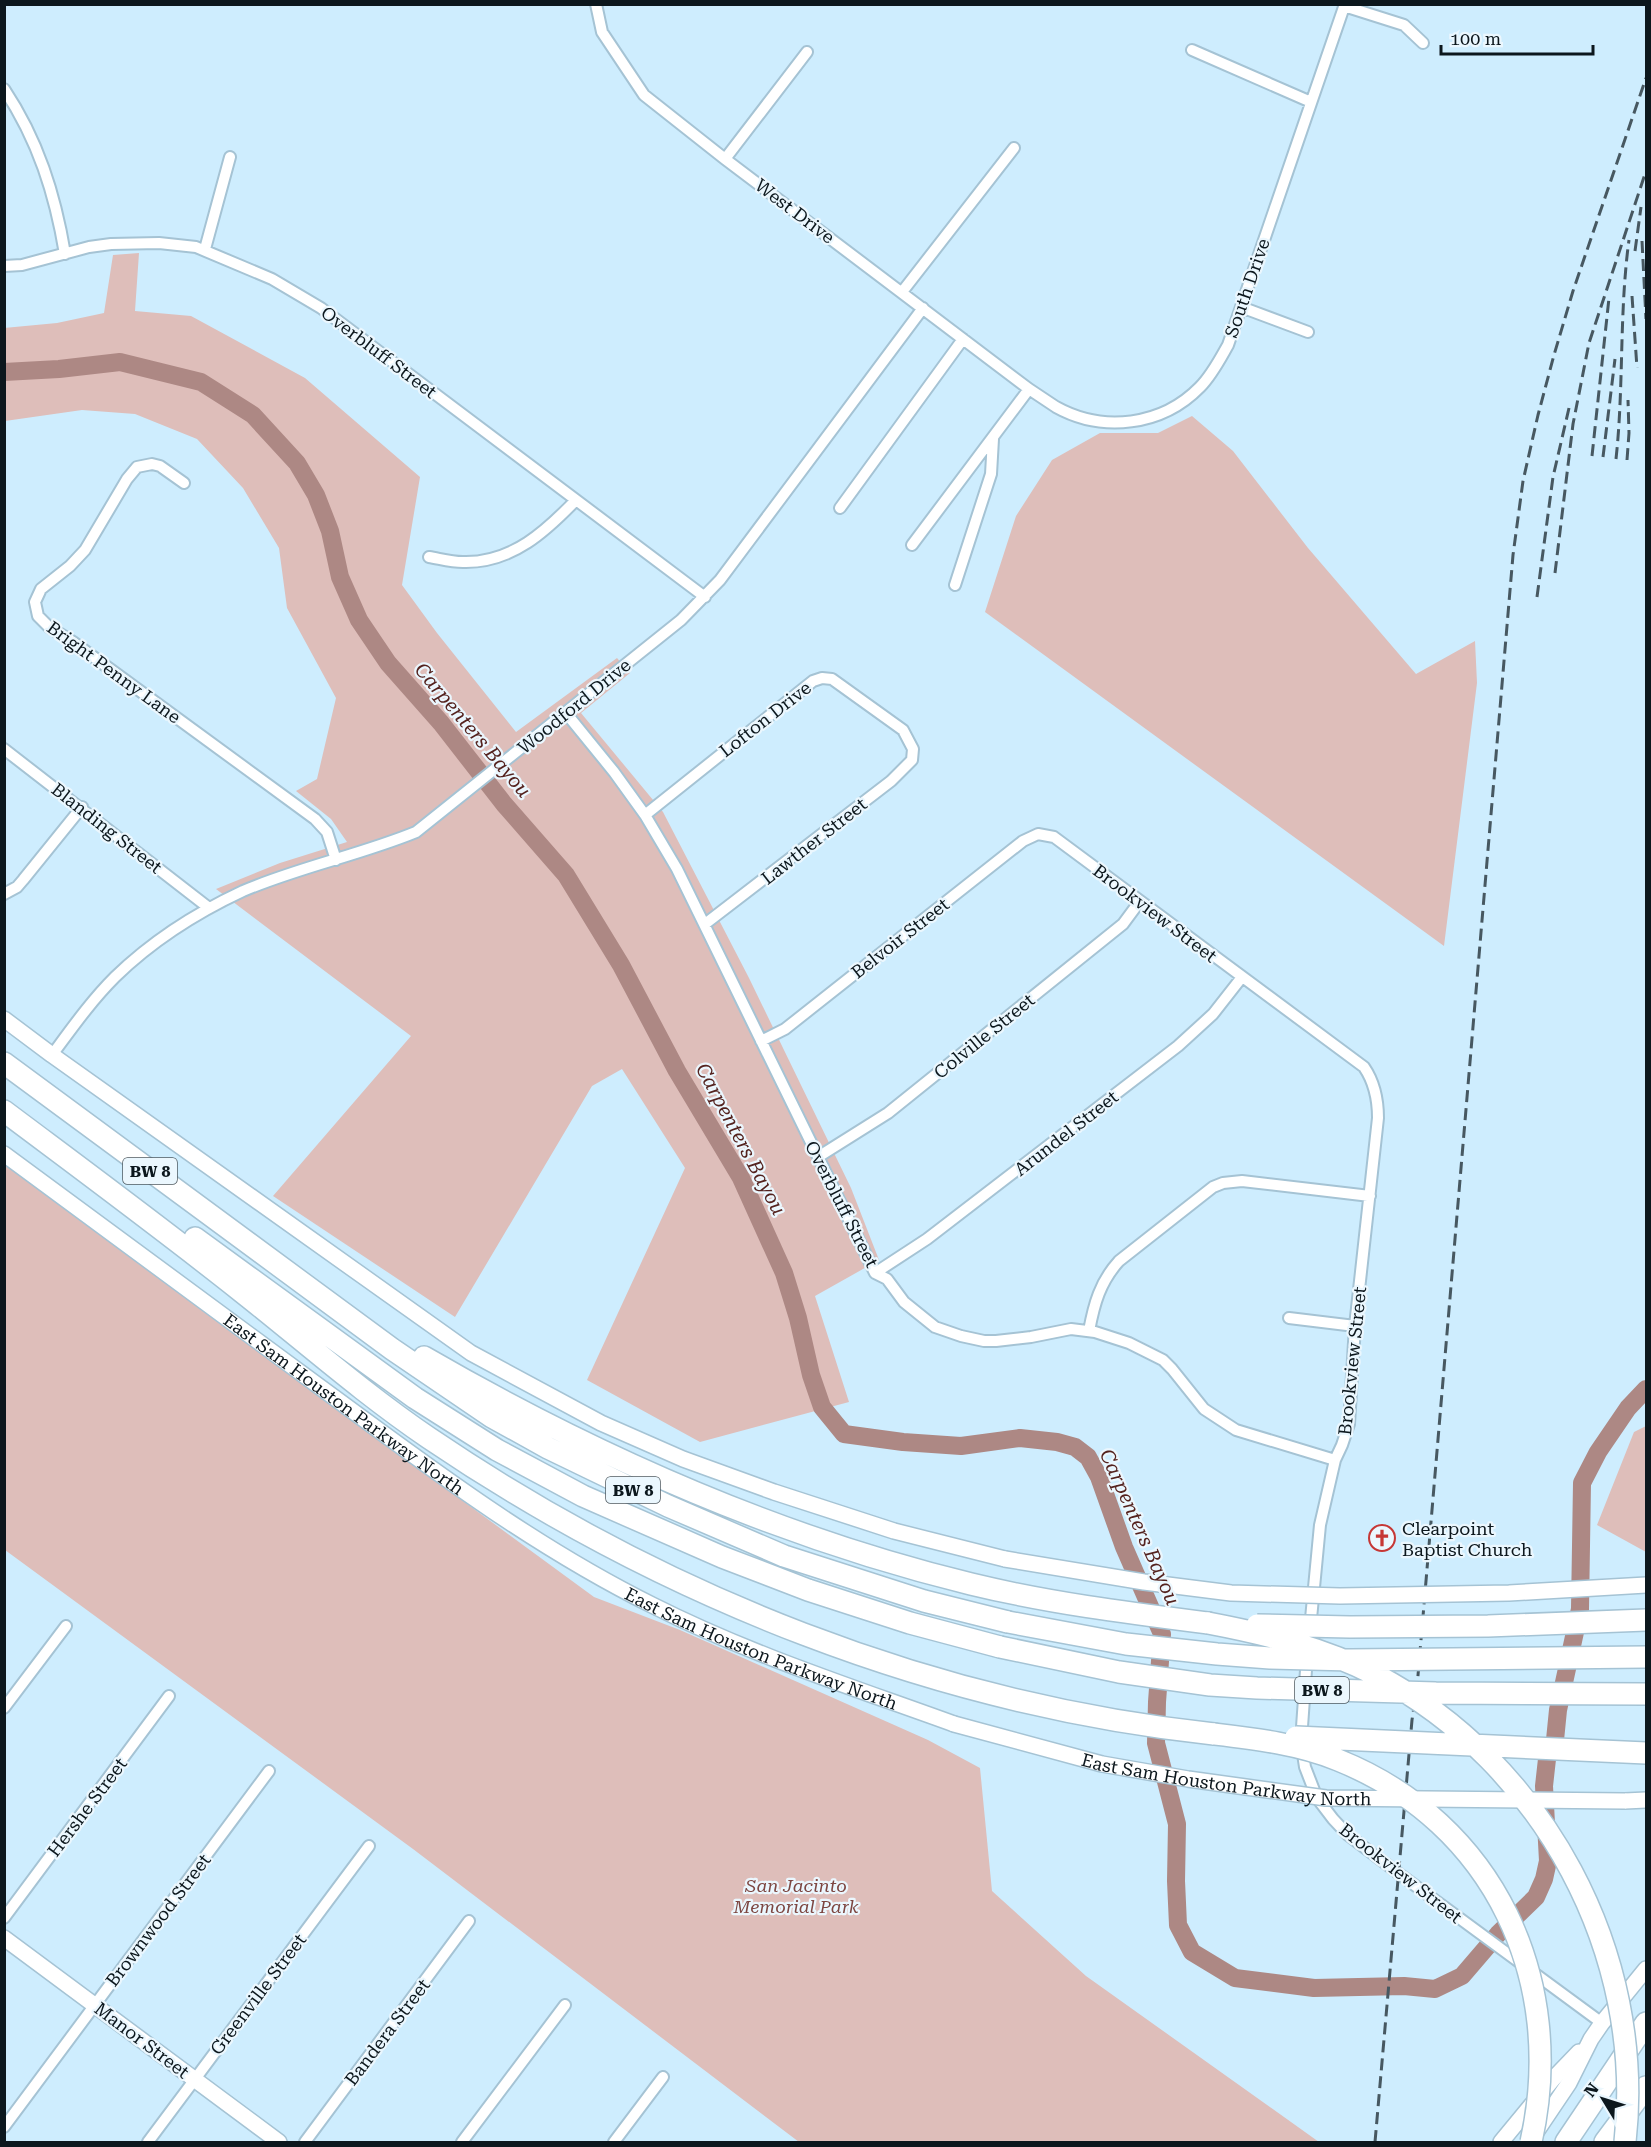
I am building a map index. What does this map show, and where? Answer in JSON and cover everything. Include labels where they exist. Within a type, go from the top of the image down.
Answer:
[{"type":"highway","name":"BW 8","points":[[4,1063],[401,1356],[492,1417],[607,1478],[784,1556],[924,1601],[1008,1622],[1126,1644],[1270,1658],[1647,1657]]},
{"type":"highway","name":"BW 8","points":[[4,1099],[455,1425],[539,1473],[647,1526],[797,1586],[909,1623],[1000,1647],[1119,1672],[1210,1685],[1436,1693],[1647,1694]]},
{"type":"highway","points":[[4,1111],[170,1235],[426,1436],[496,1481],[594,1538],[737,1606],[848,1650],[989,1694],[1113,1721],[1281,1743],[1310,1750],[1365,1772],[1399,1792],[1456,1841],[1479,1869],[1500,1901],[1518,1935],[1527,1962],[1539,2031],[1541,2074],[1537,2116],[1530,2142]]},
{"type":"highway","points":[[295,1279],[437,1365],[582,1441],[661,1478],[781,1527],[857,1552],[971,1584],[1111,1610],[1208,1623],[1276,1638],[1357,1665],[1422,1702],[1459,1731],[1534,1810],[1564,1856],[1584,1894],[1604,1944],[1615,1982],[1624,2029],[1628,2068],[1625,2142]]},
{"type":"highway","points":[[1208,1623],[1350,1627],[1488,1626],[1647,1620]]},
{"type":"highway","points":[[1214,1734],[1647,1754]]},
{"type":"highway","points":[[1566,2142],[1647,2023]]},
{"type":"highway","points":[[1605,2142],[1647,2086]]},
{"type":"main road","name":"BW 8","points":[[4,1019],[471,1353],[601,1423],[683,1459],[774,1492],[894,1531],[1005,1559],[1144,1582],[1231,1593],[1351,1596],[1509,1593],[1647,1585]]},
{"type":"main road","name":"East Sam Houston Parkway North","points":[[4,1154],[411,1455],[487,1507],[562,1555],[650,1604],[736,1645],[954,1724],[1102,1764],[1188,1779],[1326,1798],[1647,1800]]},
{"type":"main road","name":"Manor Street","points":[[4,1938],[279,2142]]},
{"type":"main road","points":[[1530,2142],[1569,2083],[1591,2039],[1647,1969]]},
{"type":"main road","points":[[1501,2142],[1553,2079],[1591,2039]]},
{"type":"street","name":"West Drive","points":[[596,4],[602,32],[644,94],[725,159],[1029,389]]},
{"type":"street","points":[[1344,5],[1404,25],[1423,43]]},
{"type":"street","name":"South Drive","points":[[1029,389],[1057,407],[1086,418],[1130,423],[1153,417],[1184,401],[1205,382],[1228,345],[1344,5]]},
{"type":"street","points":[[1192,50],[1311,102]]},
{"type":"street","points":[[725,159],[807,52]]},
{"type":"street","points":[[4,89],[29,131],[42,160],[58,217],[64,254]]},
{"type":"street","points":[[902,292],[1014,148]]},
{"type":"street","points":[[205,249],[230,157]]},
{"type":"street","name":"Overbluff Street","points":[[4,266],[22,265],[89,247],[159,243],[205,249],[272,279],[321,308],[705,597]]},
{"type":"street","points":[[1241,307],[1308,332]]},
{"type":"street","name":"Woodford Drive","points":[[52,1055],[87,1008],[115,976],[172,932],[210,908],[245,891],[381,847],[416,832],[681,620],[720,580],[923,308]]},
{"type":"street","points":[[840,508],[963,339]]},
{"type":"street","points":[[912,545],[1029,389]]},
{"type":"street","points":[[955,585],[991,474],[993,439]]},
{"type":"street","name":"Bright Penny Lane","points":[[184,483],[160,466],[152,464],[137,467],[127,479],[85,550],[70,566],[41,589],[35,602],[38,616],[49,627],[74,642],[315,819],[327,832],[336,860]]},
{"type":"street","points":[[429,557],[465,562],[489,559],[512,551],[539,535],[576,500]]},
{"type":"street","name":"Lofton Drive","points":[[645,815],[813,681],[822,678],[832,679],[903,730],[913,750]]},
{"type":"street","name":"Overbluff Street","points":[[566,713],[614,772],[645,815],[677,869],[875,1273],[887,1280],[904,1302],[935,1327],[984,1341],[1008,1340],[1071,1329],[1089,1330],[1129,1342],[1163,1360],[1204,1409],[1225,1425],[1335,1460]]},
{"type":"street","name":"Blanding Street","points":[[4,749],[210,908]]},
{"type":"street","name":"Lawther Street","points":[[705,924],[891,781],[912,760],[913,750]]},
{"type":"street","points":[[4,894],[23,880],[82,807]]},
{"type":"street","name":"Brookview Street","points":[[1038,834],[1054,837],[1364,1067],[1370,1076],[1378,1107],[1355,1326],[1349,1424],[1335,1460],[1320,1525],[1302,1708],[1301,1741],[1305,1767],[1317,1798],[1333,1820],[1348,1835],[1602,2023]]},
{"type":"street","name":"Belvoir Street","points":[[762,1041],[785,1029],[1023,842],[1038,834]]},
{"type":"street","name":"Colville Street","points":[[818,1157],[888,1113],[1123,924],[1140,902]]},
{"type":"street","name":"Arundel Street","points":[[875,1273],[927,1239],[1178,1046],[1213,1014],[1242,977]]},
{"type":"street","points":[[1089,1330],[1097,1294],[1112,1268],[1119,1260],[1213,1187],[1222,1183],[1242,1181],[1370,1196]]},
{"type":"street","points":[[1289,1318],[1355,1326]]},
{"type":"street","points":[[4,1708],[66,1626]]},
{"type":"street","name":"Hershe Street","points":[[4,1918],[169,1696]]},
{"type":"street","name":"Brownwood Street","points":[[4,2127],[269,1771]]},
{"type":"street","name":"Greenville Street","points":[[148,2142],[369,1846]]},
{"type":"street","name":"Bandera Street","points":[[305,2142],[469,1921]]},
{"type":"street","points":[[462,2142],[565,2005]]},
{"type":"street","points":[[614,2142],[663,2077]]},
{"type":"green space","points":[[139,253],[135,311],[191,316],[305,378],[420,477],[402,585],[516,732],[617,658],[630,673],[581,713],[663,812],[749,978],[851,1188],[879,1260],[815,1296],[849,1402],[700,1442],[587,1380],[685,1168],[622,1069],[592,1086],[455,1317],[273,1196],[411,1036],[216,889],[280,863],[347,842],[331,819],[296,791],[317,779],[336,698],[287,608],[279,548],[243,488],[197,439],[135,414],[82,410],[5,421],[4,328],[57,323],[104,313],[113,255]]},
{"type":"green space","points":[[1192,416],[1233,451],[1308,548],[1416,674],[1475,641],[1477,683],[1444,946],[985,612],[1016,516],[1052,460],[1100,433],[1158,433]]},
{"type":"green space","name":"San Jacinto Memorial Park","points":[[5,1160],[253,1347],[594,1597],[680,1630],[928,1740],[980,1768],[992,1891],[1086,1976],[1319,2142],[799,2142],[413,1849],[5,1550]]},
{"type":"green space","points":[[1646,1426],[1646,1552],[1597,1525],[1634,1432]]},
{"type":"waterway","name":"Carpenters Bayou","points":[[4,372],[120,362],[201,382],[253,415],[297,463],[316,495],[330,531],[340,577],[359,620],[388,663],[441,723],[504,804],[566,875],[621,965],[677,1071],[741,1178],[784,1273],[798,1318],[811,1375],[822,1407],[844,1434],[903,1442],[961,1446],[1020,1438],[1057,1442],[1075,1447],[1088,1457],[1099,1477],[1124,1547],[1162,1634],[1156,1743],[1177,1824],[1178,1925],[1192,1952],[1235,1978],[1314,1988],[1404,1986],[1435,1989],[1462,1976],[1498,1934],[1536,1897],[1544,1879],[1548,1861],[1544,1786],[1547,1759],[1555,1740],[1558,1710],[1580,1609],[1582,1483],[1598,1452],[1628,1408],[1646,1389]]},
{"type":"railway","points":[[1375,2142],[1412,1720],[1417,1687],[1513,555],[1523,481],[1554,355],[1573,291],[1646,78]]},
{"type":"railway","points":[[1555,573],[1573,424],[1589,343],[1646,171]]},
{"type":"railway","points":[[1635,251],[1641,207]]},
{"type":"railway","points":[[1616,459],[1629,240]]},
{"type":"railway","points":[[1642,241],[1646,319]]},
{"type":"railway","points":[[1632,296],[1637,368]]},
{"type":"railway","points":[[1592,456],[1609,298]]},
{"type":"railway","points":[[1603,457],[1615,359]]},
{"type":"railway","points":[[1627,460],[1628,400]]},
{"type":"railway","points":[[1537,597],[1553,477],[1569,408]]},
{"type":"place","name":"Clearpoint Baptist Church","points":[[1382,1538]]}]
